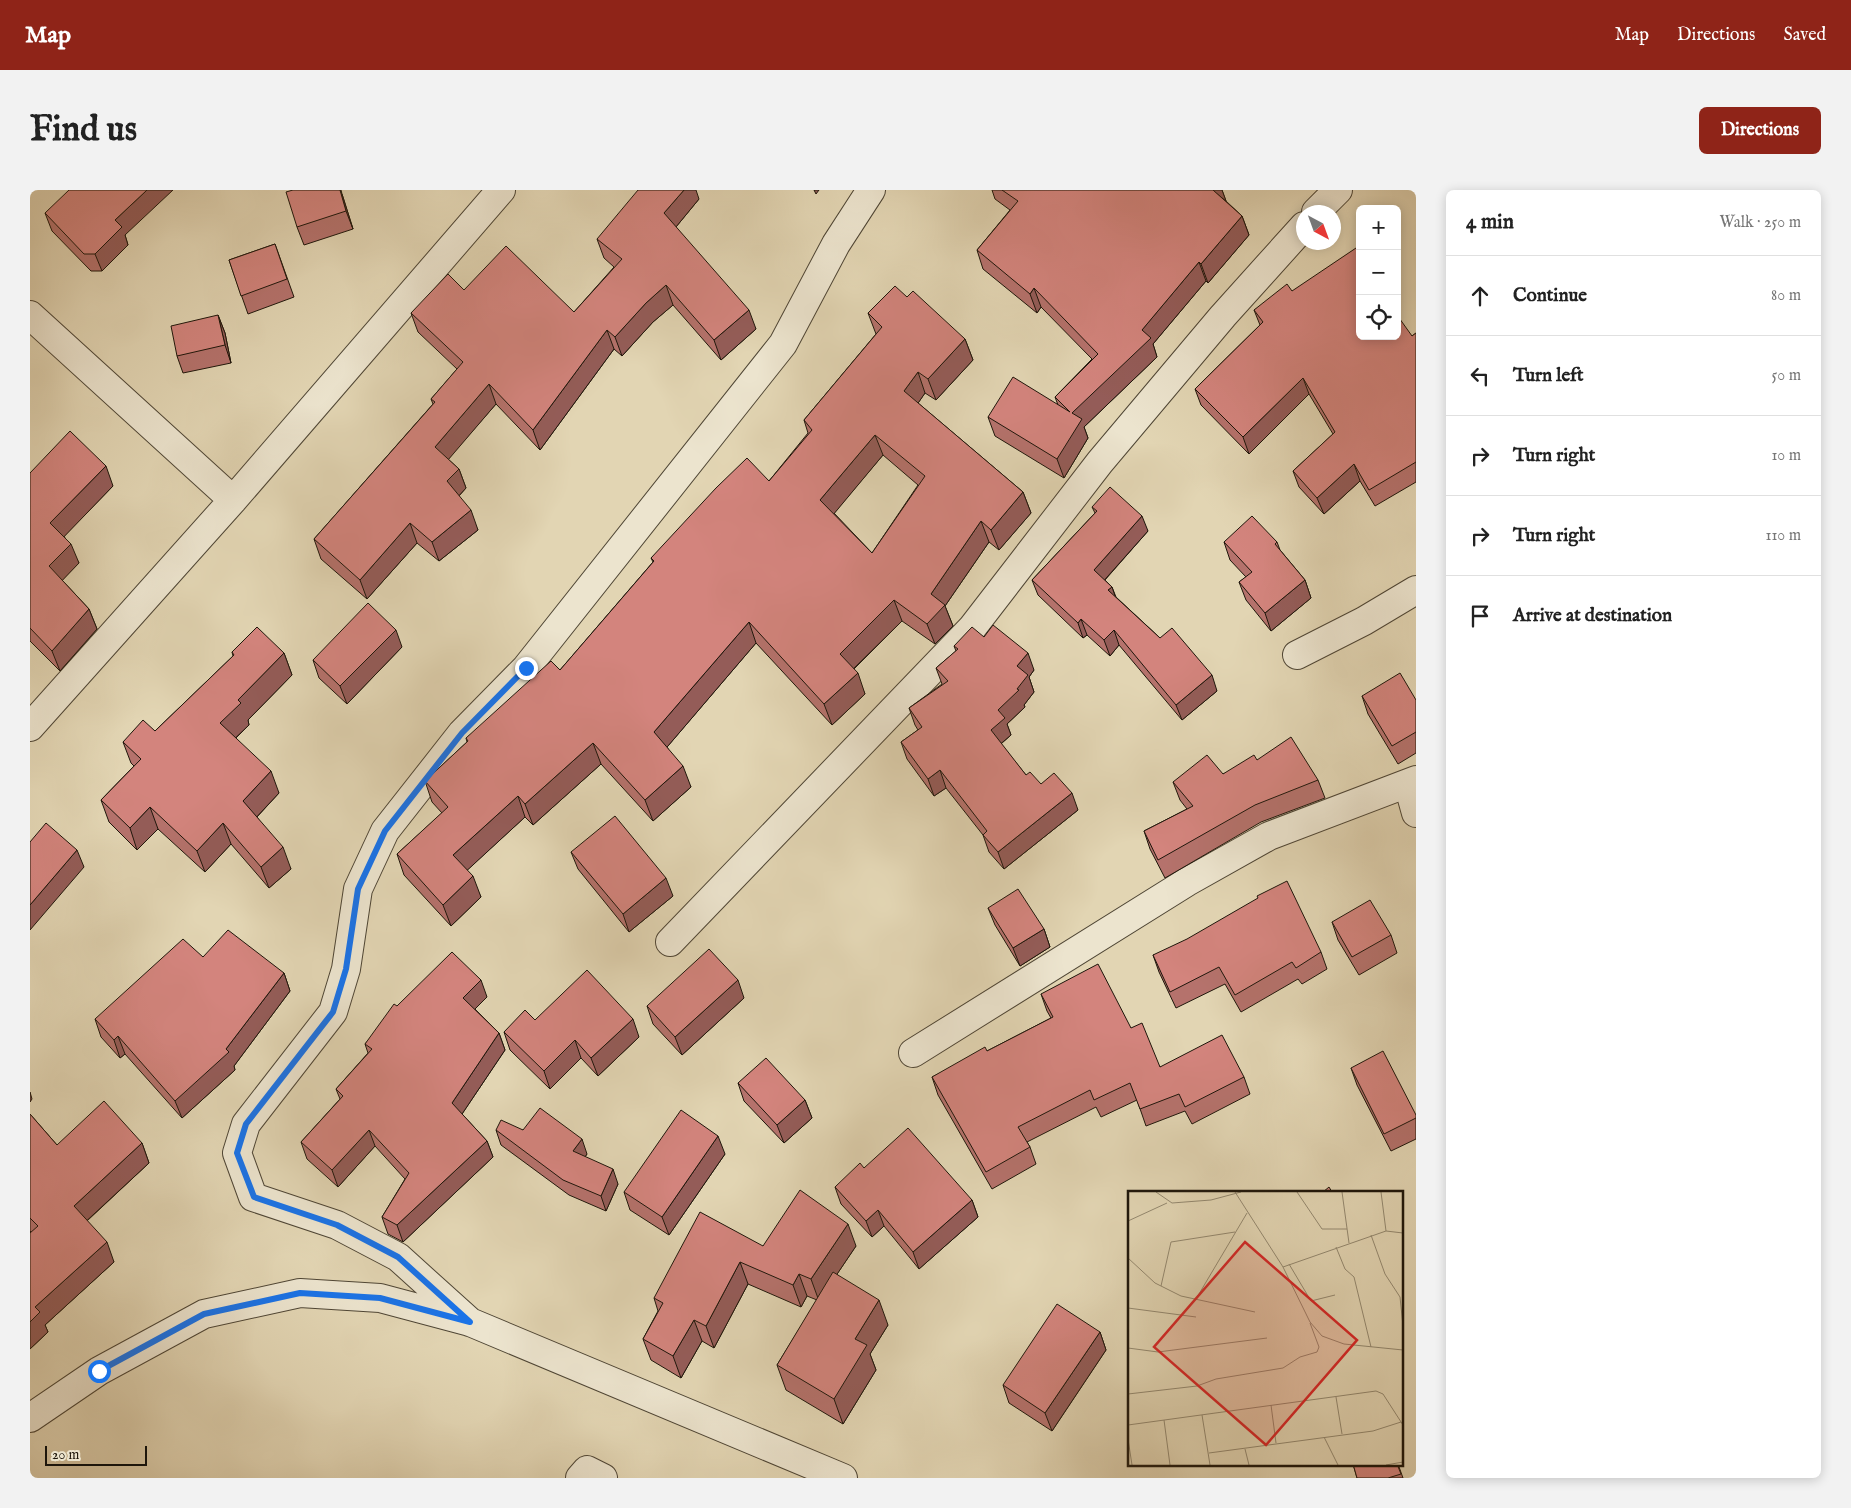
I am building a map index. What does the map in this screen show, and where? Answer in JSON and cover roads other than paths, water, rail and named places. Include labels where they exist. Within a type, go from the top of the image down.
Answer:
[{"type":"street","points":[[30,726],[233,500],[502,190]]},
{"type":"street","points":[[470,1322],[398,1257],[337,1225],[254,1197],[237,1153],[246,1124],[333,1012],[346,969],[358,889],[385,831],[462,733],[526,668],[783,344],[836,244],[871,190]]},
{"type":"street","points":[[1323,205],[1338,190]]},
{"type":"street","points":[[670,942],[972,628],[1100,462],[1223,316],[1296,235]]},
{"type":"street","points":[[30,315],[233,500]]},
{"type":"street","points":[[1298,655],[1364,621],[1416,590]]},
{"type":"street","points":[[913,1053],[1187,882],[1269,836],[1412,782],[1416,813]]},
{"type":"street","points":[[30,1418],[99,1371],[204,1314],[300,1293],[380,1298],[470,1322],[843,1478]]},
{"type":"street","points":[[580,1478],[587,1470],[603,1478]]}]
